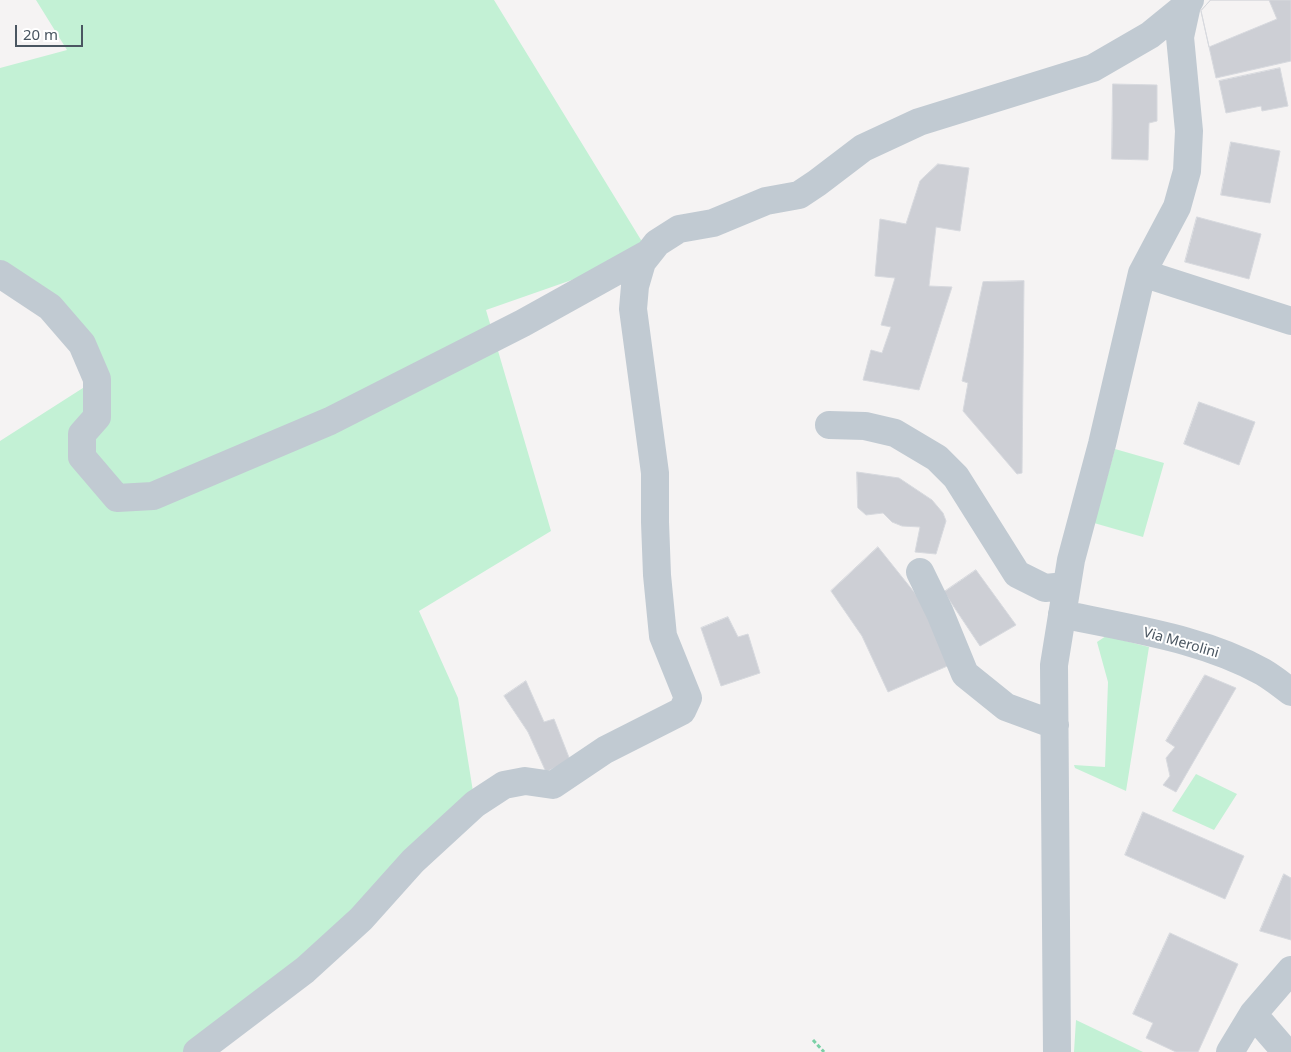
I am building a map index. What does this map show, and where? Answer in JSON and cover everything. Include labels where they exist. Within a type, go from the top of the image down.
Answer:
[{"type":"street","points":[[197,1052],[306,970],[361,919],[413,861],[475,804],[504,784],[525,781],[553,785],[605,750],[682,712],[688,698],[663,636],[657,575],[655,473],[633,310],[635,286],[642,262],[657,243],[679,228],[713,223],[766,201],[799,195],[817,184],[863,148],[919,122],[1093,68],[1150,36],[1188,2]]},
{"type":"street","points":[[1057,1052],[1054,665],[1070,560],[1102,444],[1142,273],[1178,207],[1187,171],[1189,131],[1180,37],[1188,2]]},
{"type":"street","points":[[0,274],[50,307],[82,344],[97,379],[97,417],[82,434],[82,457],[117,498],[153,496],[330,420],[523,323],[649,253]]},
{"type":"street","points":[[1142,273],[1291,320]]},
{"type":"street","points":[[829,425],[865,426],[895,432],[937,458],[956,477],[1017,574],[1045,588],[1066,586]]},
{"type":"street","points":[[920,572],[940,613],[965,674],[1006,707],[1055,725]]},
{"type":"street","name":"Via Merolini","points":[[1062,614],[1162,635],[1212,650],[1263,672],[1291,692]]},
{"type":"street","points":[[1230,1052],[1253,1014],[1291,970]]},
{"type":"street","points":[[1253,1014],[1286,1052]]},
{"type":"path","points":[[813,1040],[824,1052]]},
{"type":"green space","points":[[36,0],[494,0],[649,253],[486,310],[551,531],[419,611],[458,698],[475,804],[197,1052],[0,1052],[0,441],[97,379],[82,344],[0,274],[0,68],[67,50]]},
{"type":"green space","points":[[1115,449],[1164,463],[1143,537],[1094,523]]},
{"type":"green space","points":[[1106,636],[1149,647],[1126,791],[1075,768],[1074,765],[1105,767],[1108,682],[1097,642]]},
{"type":"green space","points":[[1196,774],[1237,794],[1214,830],[1172,811]]},
{"type":"green space","points":[[1076,1020],[1143,1052],[1074,1052]]},
{"type":"building","points":[[1211,0],[1291,0],[1291,61],[1216,78],[1201,11]]},
{"type":"building","points":[[1211,0],[1269,0],[1277,19],[1209,47],[1201,11]]},
{"type":"building","points":[[1280,68],[1288,106],[1262,111],[1261,106],[1226,113],[1219,81]]},
{"type":"building","points":[[1113,84],[1157,85],[1157,121],[1149,123],[1148,160],[1112,159]]},
{"type":"building","points":[[1231,142],[1280,151],[1270,203],[1221,195]]},
{"type":"building","points":[[938,164],[969,168],[960,231],[936,227],[929,286],[952,287],[919,390],[863,380],[871,350],[882,353],[891,327],[881,325],[895,278],[875,276],[880,219],[906,224],[920,181]]},
{"type":"building","points":[[1197,217],[1261,234],[1249,279],[1185,262]]},
{"type":"building","points":[[1024,281],[1022,473],[1017,474],[963,411],[968,383],[962,381],[983,282]]},
{"type":"building","points":[[1199,402],[1255,422],[1239,465],[1184,444]]},
{"type":"building","points":[[857,472],[899,478],[932,500],[943,513],[946,521],[936,554],[915,552],[920,527],[902,526],[892,522],[883,513],[866,515],[858,508]]},
{"type":"building","points":[[878,547],[926,607],[952,664],[888,692],[862,636],[831,591]]},
{"type":"building","points":[[976,570],[1016,625],[980,646],[944,592]]},
{"type":"building","points":[[728,617],[738,637],[748,634],[760,673],[721,686],[701,628]]},
{"type":"building","points":[[1205,675],[1236,688],[1176,792],[1163,785],[1170,776],[1166,758],[1175,747],[1166,741]]},
{"type":"building","points":[[526,681],[544,722],[554,719],[570,760],[546,772],[528,732],[504,696]]},
{"type":"building","points":[[1143,812],[1244,856],[1225,899],[1125,855]]},
{"type":"building","points":[[1284,874],[1291,878],[1291,940],[1260,931]]},
{"type":"building","points":[[1170,933],[1238,964],[1198,1052],[1176,1052],[1146,1038],[1153,1023],[1133,1014]]}]
